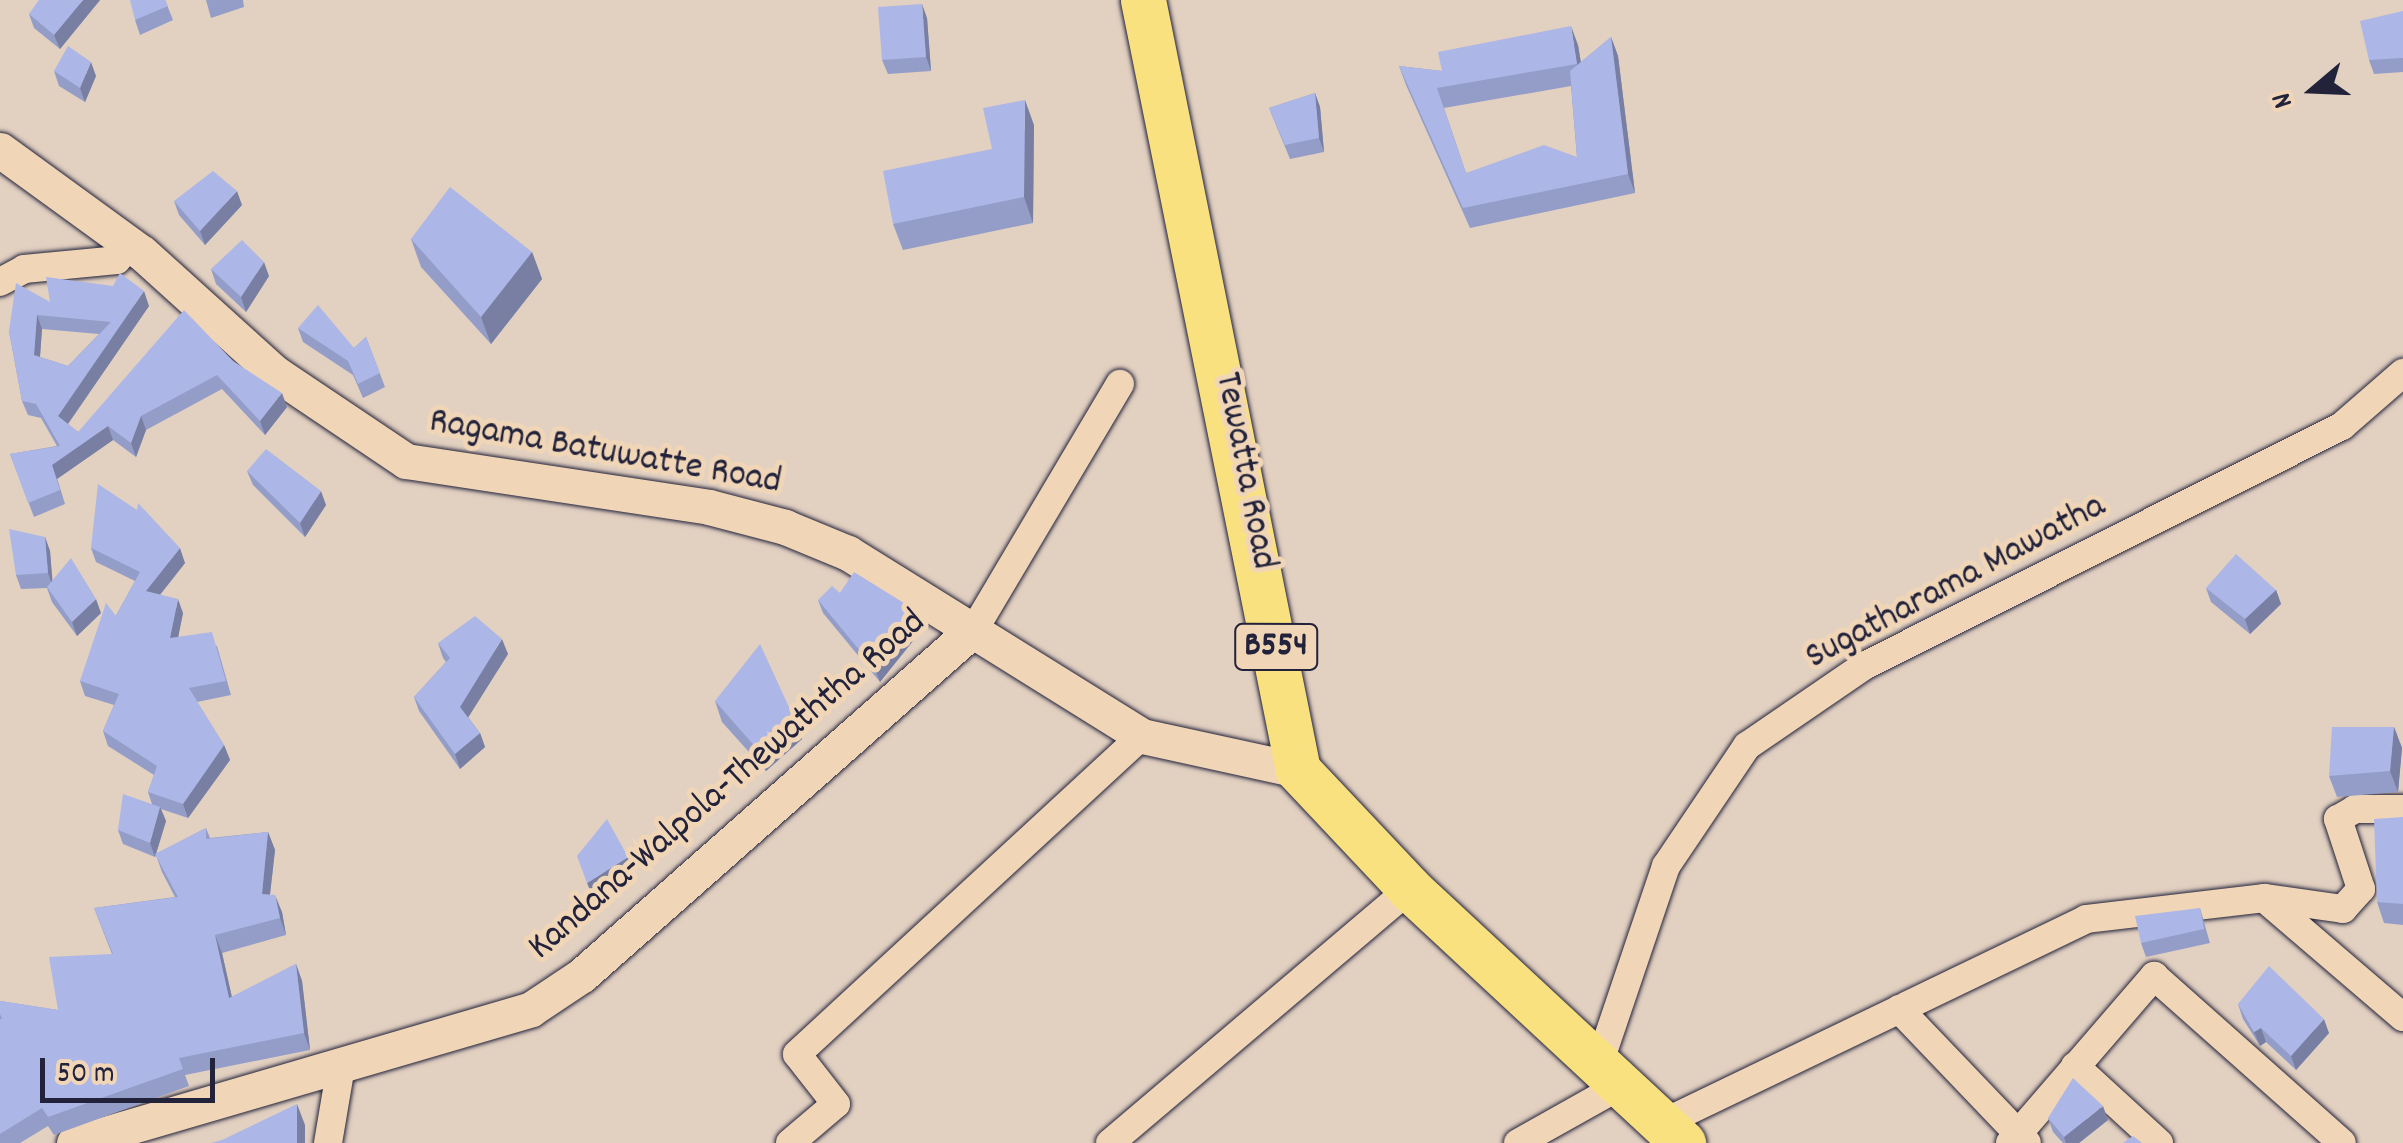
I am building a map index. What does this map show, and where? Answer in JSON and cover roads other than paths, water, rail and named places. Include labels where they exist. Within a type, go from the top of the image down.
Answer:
[{"type":"main road","name":"Tewatta Road","points":[[1143,0],[1298,770]]},
{"type":"main road","points":[[1298,770],[1410,889],[1673,1133]]},
{"type":"street","name":"Ragama Batuwatte Road","points":[[0,150],[130,244],[275,372],[406,461],[709,506],[785,527],[975,628],[1041,681],[1142,736],[1298,770]]},
{"type":"street","points":[[0,282],[24,269],[118,260],[130,244]]},
{"type":"street","name":"Sugatharama Mawatha","points":[[1611,1074],[1666,866],[1747,746],[1864,666],[2342,426],[2403,373]]},
{"type":"street","points":[[975,628],[1120,384]]},
{"type":"street","name":"Kandana-Walpola-Thewaththa Road","points":[[74,1143],[531,1009],[582,975],[975,628]]},
{"type":"street","points":[[790,1143],[836,1104],[797,1054],[1142,736]]},
{"type":"street","points":[[1673,1133],[1899,1009],[2086,919],[2264,898],[2343,909],[2361,889],[2338,818],[2355,809],[2403,809]]},
{"type":"street","points":[[1110,1143],[1410,889]]},
{"type":"street","points":[[2264,898],[2403,1017]]},
{"type":"street","points":[[1899,1009],[2018,1140],[2075,1066],[2154,976],[2342,1143]]},
{"type":"street","points":[[328,1143],[341,1066]]},
{"type":"street","points":[[2075,1066],[2158,1143]]},
{"type":"street","points":[[1518,1143],[1611,1074]]}]
